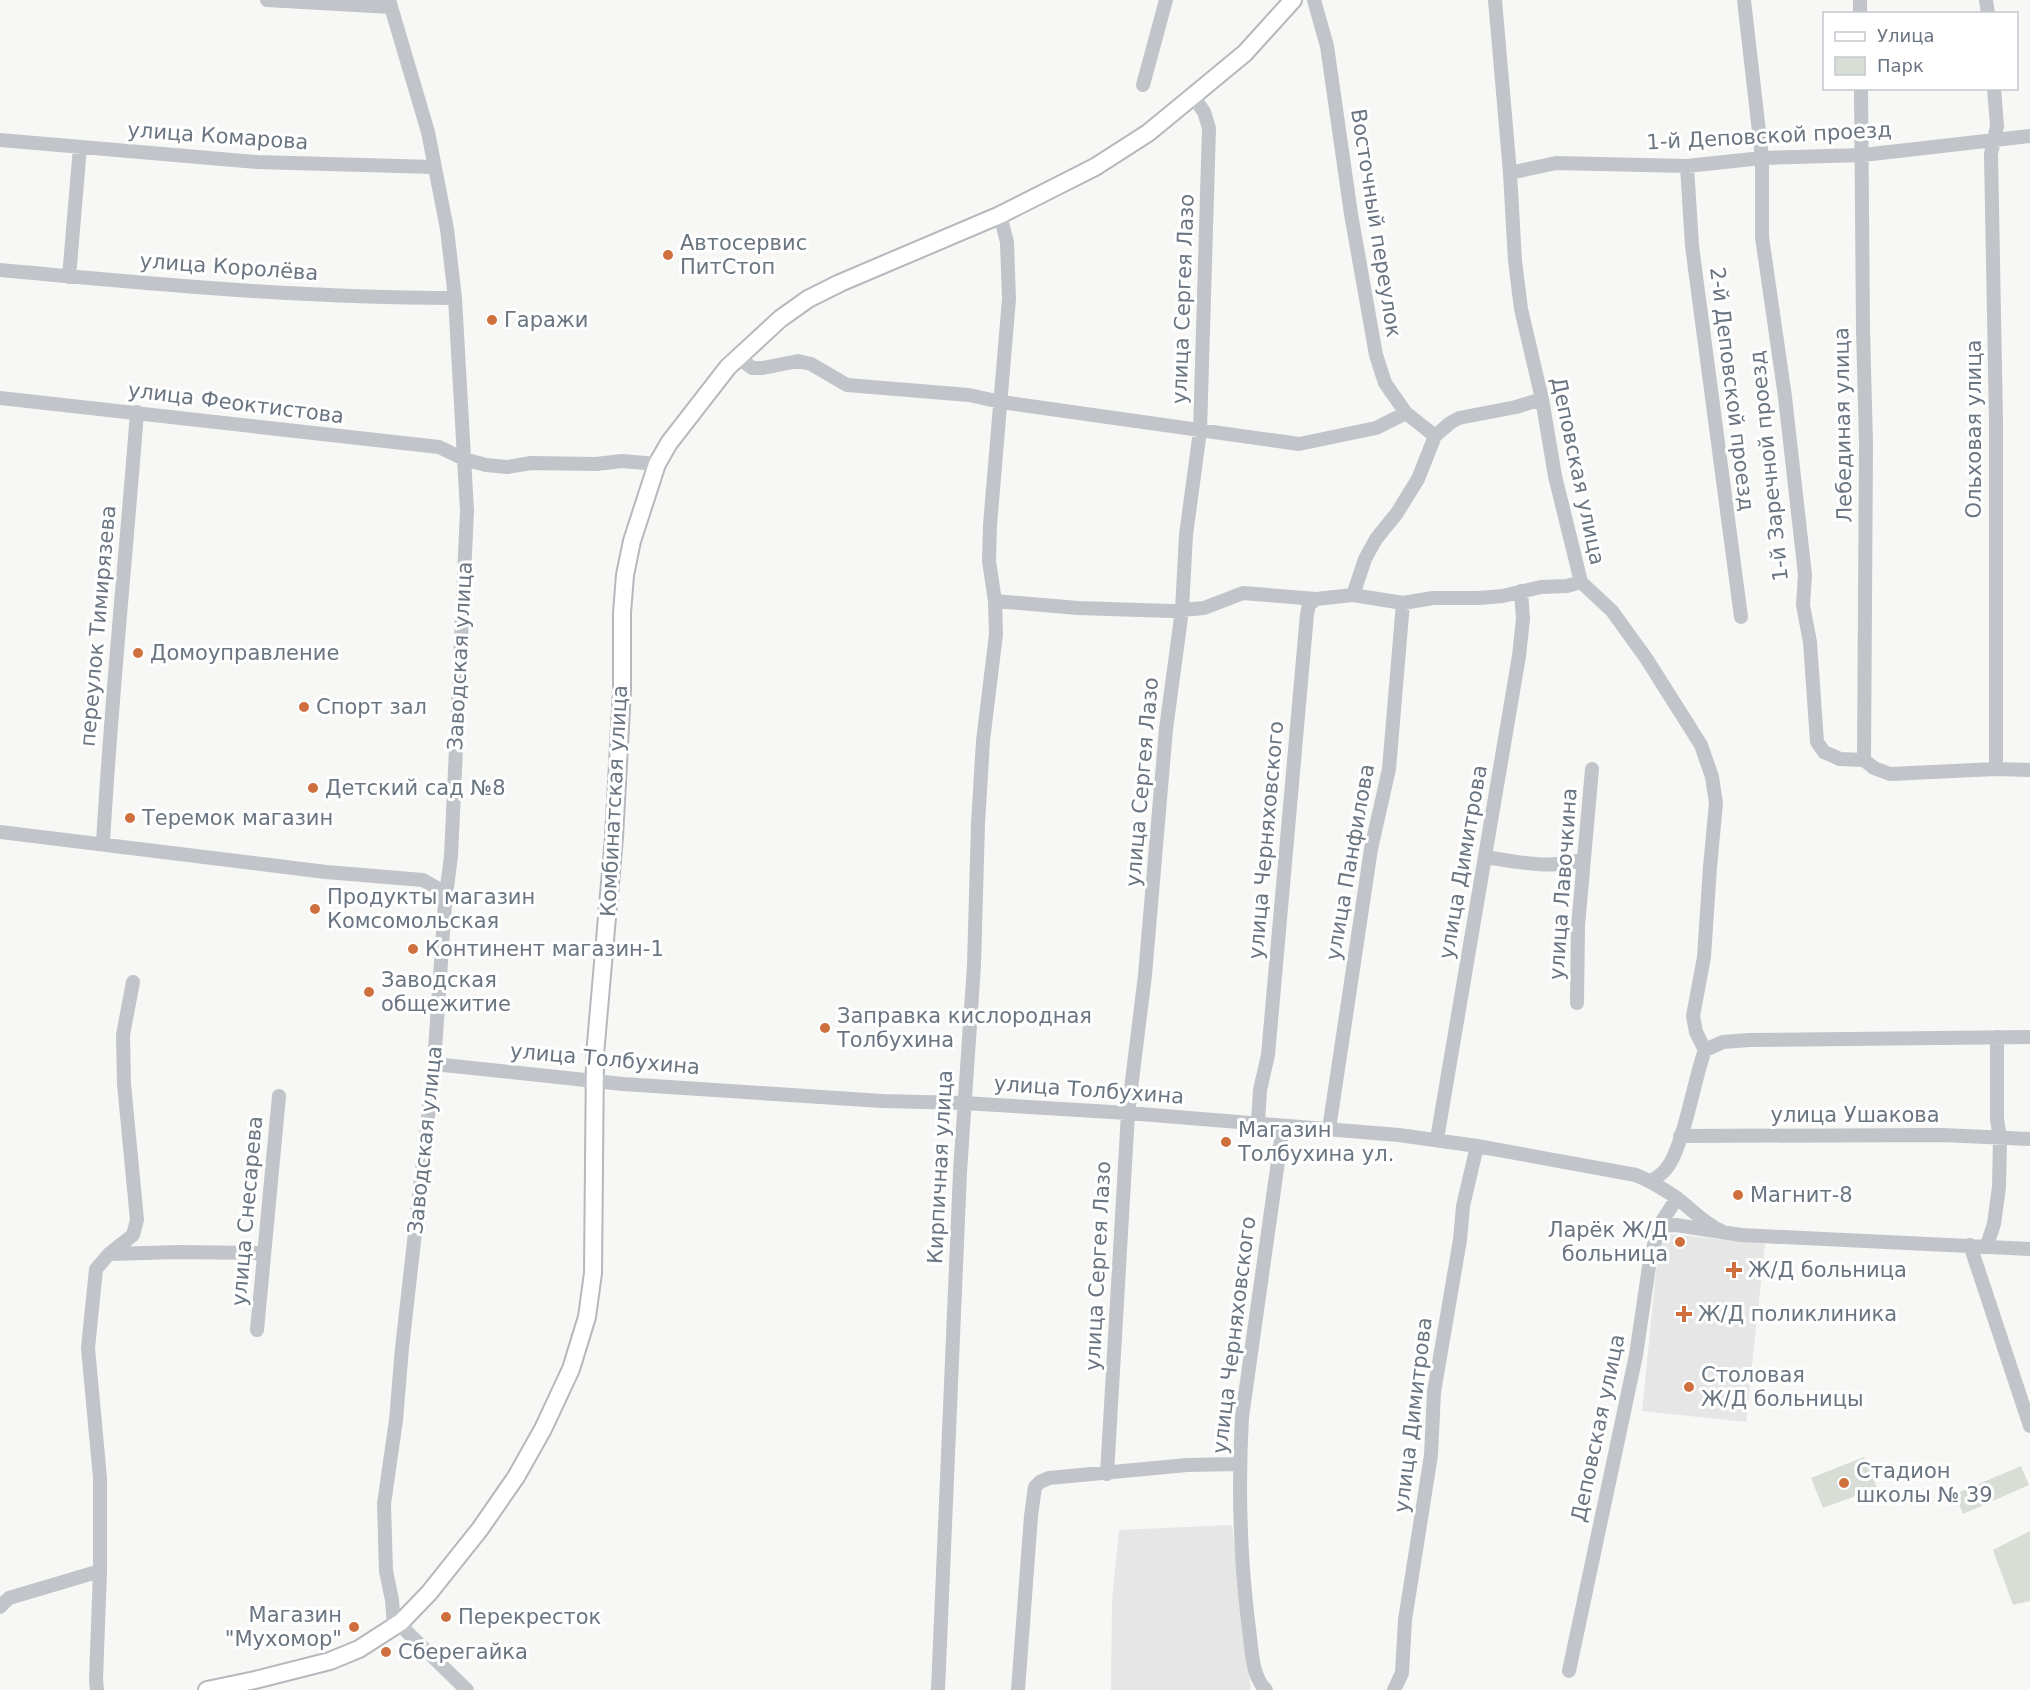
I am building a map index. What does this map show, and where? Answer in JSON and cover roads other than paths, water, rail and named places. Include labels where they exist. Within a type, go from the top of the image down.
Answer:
[{"type":"main road","name":"Комбинатская улица","points":[[397,1624],[429,1593],[480,1529],[516,1477],[543,1429],[571,1369],[586,1317],[593,1273],[595,1056],[618,776],[624,585],[632,541],[657,464],[669,443],[738,357],[780,319],[808,299],[840,283],[1000,216],[1095,167],[1148,133],[1245,53],[1293,0]]},
{"type":"main road","points":[[207,1690],[330,1661],[359,1649],[397,1624]]},
{"type":"street","points":[[267,0],[390,4]]},
{"type":"street","points":[[1143,85],[1166,0]]},
{"type":"street","name":"Восточный переулок","points":[[1314,0],[1327,46],[1351,214],[1376,355],[1385,383],[1406,413]]},
{"type":"street","name":"Деповская улица","points":[[1495,0],[1515,261],[1521,309],[1542,399],[1555,476],[1581,582],[1612,611],[1646,658],[1701,746],[1712,777],[1716,803],[1704,957],[1693,1016],[1696,1032],[1705,1050]]},
{"type":"street","name":"1-й Заречной проезд","points":[[1744,0],[1762,158],[1762,237],[1785,397],[1805,575],[1803,605],[1810,642],[1817,742],[1824,752],[1840,759],[1864,760],[1874,768],[1890,774],[1996,769],[2030,770]]},
{"type":"street","name":"Заводская улица","points":[[390,4],[428,132],[447,230],[455,298],[467,511],[451,856],[434,1064],[396,1419],[384,1504],[386,1571],[397,1624]]},
{"type":"street","name":"Лебединая улица","points":[[1861,90],[1866,443],[1864,760]]},
{"type":"street","name":"Ольховая улица","points":[[1994,90],[1997,126],[1991,154],[1996,422],[1996,769]]},
{"type":"street","name":"улица Сергея Лазо","points":[[1107,1474],[1128,1113],[1146,975],[1166,729],[1182,610],[1186,535],[1200,431],[1209,128],[1204,112],[1193,96]]},
{"type":"street","name":"1-й Деповской проезд","points":[[1510,173],[1556,163],[1688,166],[1762,158],[1863,155],[2030,136]]},
{"type":"street","name":"улица Комарова","points":[[0,140],[256,162],[434,167]]},
{"type":"street","points":[[69,277],[80,147]]},
{"type":"street","name":"2-й Деповской проезд","points":[[1688,166],[1692,246],[1742,617]]},
{"type":"street","points":[[1000,216],[1007,242],[1009,299],[1001,402]]},
{"type":"street","name":"улица Королёва","points":[[0,270],[228,290],[384,298],[455,298]]},
{"type":"street","points":[[738,357],[752,368],[798,361],[811,364],[847,385],[969,395],[1001,402],[1299,444],[1376,428],[1406,413],[1435,436]]},
{"type":"street","name":"улица Феоктистова","points":[[0,398],[439,447],[464,459],[486,465],[507,467],[531,463],[596,464],[622,461],[657,464]]},
{"type":"street","points":[[1353,595],[1365,559],[1376,539],[1397,513],[1418,479],[1435,436],[1459,418],[1516,407],[1542,399]]},
{"type":"street","name":"Кирпичная улица","points":[[938,1690],[964,1103],[974,965],[975,891],[983,741],[995,641],[995,602],[989,561],[996,432],[1001,402]]},
{"type":"street","name":"переулок Тимирязева","points":[[103,843],[108,747],[120,631],[137,412]]},
{"type":"street","points":[[995,602],[1171,611],[1204,608],[1243,593],[1316,599],[1353,595],[1403,603],[1433,598],[1503,596],[1540,586],[1568,586],[1581,582]]},
{"type":"street","name":"улица Димитрова","points":[[1437,1139],[1519,656],[1524,619],[1521,591]]},
{"type":"street","name":"улица Черняховского","points":[[1258,1122],[1260,1090],[1268,1055],[1307,614],[1309,605],[1316,599]]},
{"type":"street","name":"улица Панфилова","points":[[1329,1129],[1371,849],[1389,769],[1403,603]]},
{"type":"street","name":"улица Лавочкина","points":[[1577,1003],[1578,926],[1592,769]]},
{"type":"street","points":[[0,832],[326,872],[423,880],[437,888],[446,903]]},
{"type":"street","points":[[1485,857],[1545,866],[1558,866],[1584,859]]},
{"type":"street","points":[[97,1690],[100,1478],[88,1348],[96,1269],[133,1235],[136,1220],[124,1084],[123,1035],[133,982]]},
{"type":"street","points":[[1987,1245],[1995,1224],[1999,1186],[1997,1037]]},
{"type":"street","points":[[1651,1181],[1666,1169],[1674,1155],[1705,1050],[1724,1042],[2030,1038]]},
{"type":"street","name":"улица Толбухина","points":[[434,1064],[596,1081],[882,1101],[964,1103],[1128,1113],[1258,1122],[1437,1139],[1636,1175],[1651,1181],[1677,1198],[1710,1226],[1721,1232]]},
{"type":"street","name":"улица Снесарева","points":[[257,1330],[279,1096]]},
{"type":"street","name":"улица Черняховского","points":[[1266,1690],[1260,1684],[1255,1668],[1248,1621],[1240,1545],[1239,1464],[1242,1417],[1283,1126]]},
{"type":"street","name":"улица Ушакова","points":[[1680,1136],[1942,1135],[2030,1139]]},
{"type":"street","name":"улица Димитрова","points":[[1394,1689],[1402,1673],[1406,1620],[1431,1455],[1434,1392],[1460,1240],[1463,1206],[1477,1146]]},
{"type":"street","name":"Деповская улица","points":[[1569,1671],[1636,1355],[1644,1289],[1659,1226],[1677,1198]]},
{"type":"street","name":"улица Толбухина","points":[[1659,1226],[1676,1225],[1741,1235],[1987,1245],[2030,1249]]},
{"type":"street","points":[[1970,1245],[2030,1426]]},
{"type":"street","points":[[110,1254],[263,1253]]},
{"type":"street","points":[[1018,1690],[1035,1487],[1049,1478],[1187,1465],[1239,1464]]},
{"type":"street","points":[[0,1607],[9,1598],[100,1571]]},
{"type":"street","points":[[397,1624],[467,1690]]},
{"type":"place","name":"Автосервис ПитСтоп","points":[[668,255]]},
{"type":"place","name":"Гаражи","points":[[492,320]]},
{"type":"place","name":"Домоуправление","points":[[138,653]]},
{"type":"place","name":"Спорт зал","points":[[304,707]]},
{"type":"place","name":"Детский сад №8","points":[[313,788]]},
{"type":"place","name":"Теремок магазин","points":[[130,818]]},
{"type":"place","name":"Продукты магазин Комсомольская","points":[[315,909]]},
{"type":"place","name":"Континент магазин-1","points":[[413,949]]},
{"type":"place","name":"Заводская общежитие","points":[[369,992]]},
{"type":"place","name":"Заправка кислородная Толбухина","points":[[825,1028]]},
{"type":"place","name":"Магазин Толбухина ул.","points":[[1226,1142]]},
{"type":"place","name":"Магнит-8","points":[[1738,1195]]},
{"type":"place","name":"Ларёк Ж/Д больница","points":[[1680,1242]]},
{"type":"place","name":"Ж/Д больница","points":[[1734,1270]]},
{"type":"place","name":"Ж/Д поликлиника","points":[[1684,1314]]},
{"type":"place","name":"Столовая Ж/Д больницы","points":[[1689,1387]]},
{"type":"place","name":"Стадион школы № 39","points":[[1844,1483]]},
{"type":"place","name":"Перекресток","points":[[446,1617]]},
{"type":"place","name":"Магазин \"Мухомор\"","points":[[354,1627]]},
{"type":"place","name":"Сберегайка","points":[[386,1652]]}]
